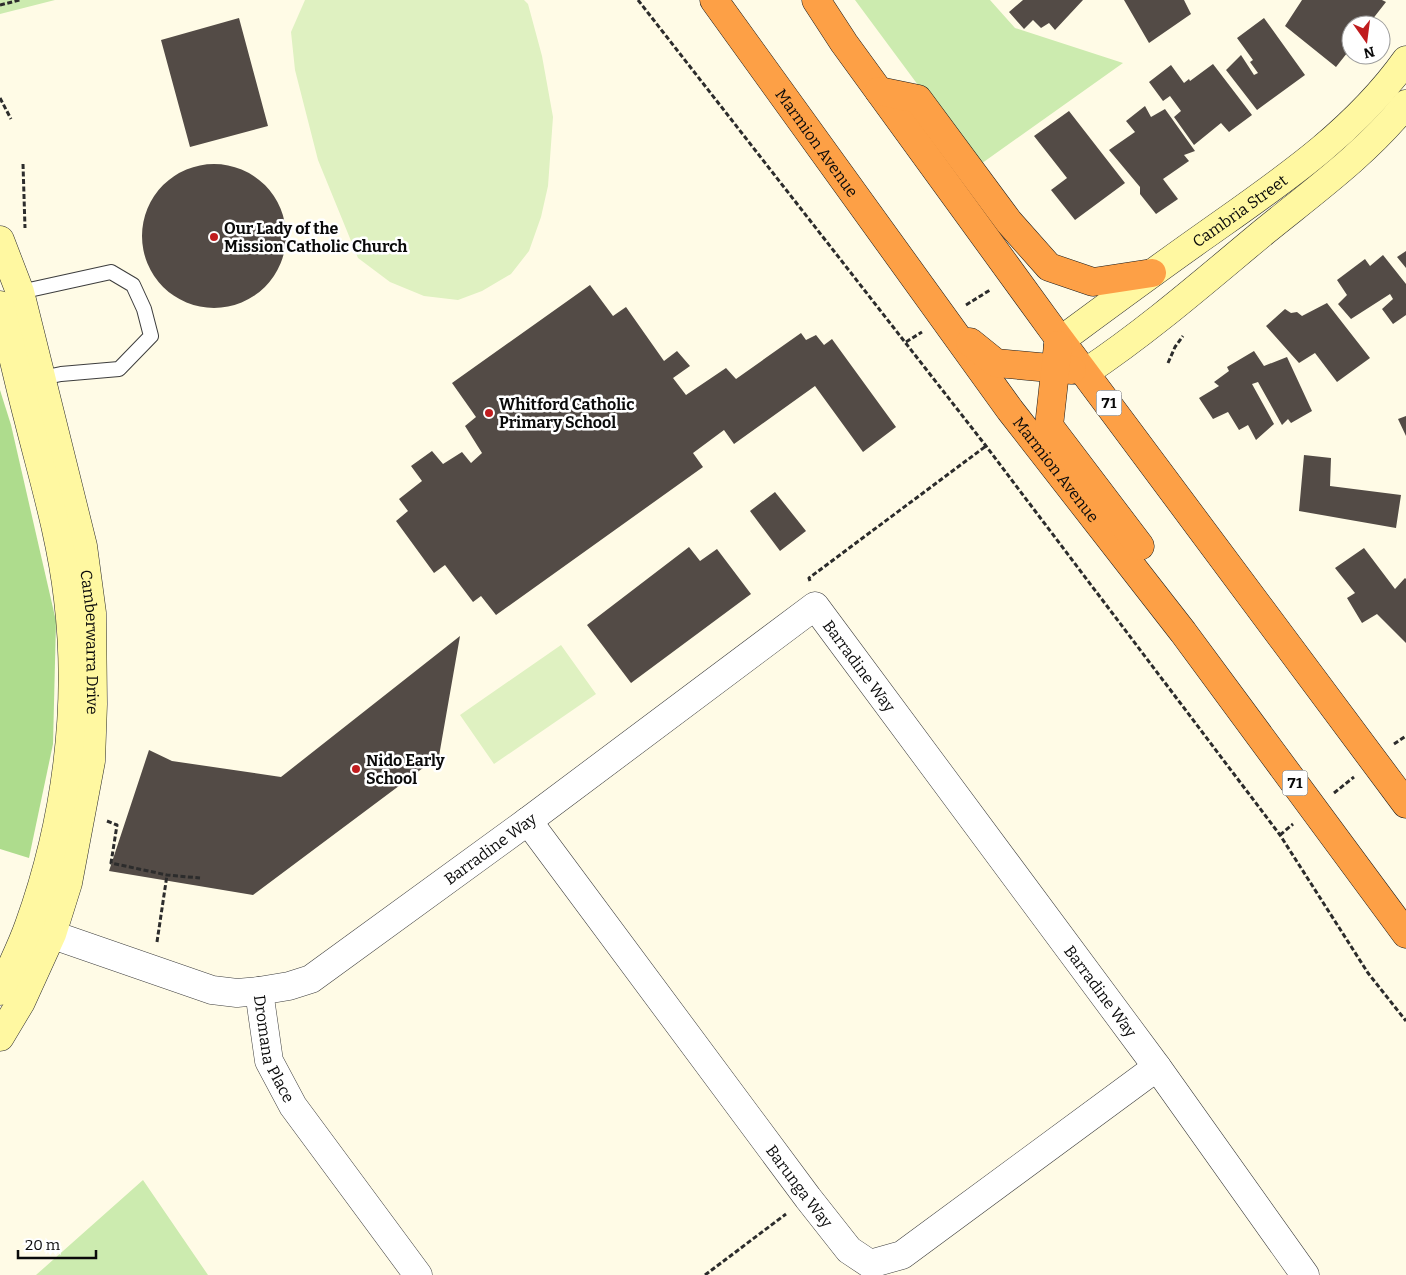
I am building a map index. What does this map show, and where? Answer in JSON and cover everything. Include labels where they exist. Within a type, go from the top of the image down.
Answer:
[{"type":"highway","name":"Marmion Avenue","points":[[714,0],[1010,410],[1215,675],[1406,934]]},
{"type":"highway","name":"71","points":[[816,0],[1058,351],[1086,372],[1406,804]]},
{"type":"highway","points":[[879,91],[918,99],[1009,222],[1048,267],[1093,282],[1152,273]]},
{"type":"highway","points":[[943,319],[996,364],[1058,351],[1049,426],[1171,587],[1215,675]]},
{"type":"street","name":"Cambria Street","points":[[1058,351],[1152,273],[1315,156],[1359,116],[1406,60]]},
{"type":"street","name":"Cambria Street","points":[[1086,372],[1176,305],[1305,199],[1358,153],[1406,104]]},
{"type":"street","name":"Camberwarra Drive","points":[[0,240],[59,540],[68,599],[73,663],[70,746],[61,803],[44,877],[40,930],[21,1002],[0,1037]]},
{"type":"street","name":"Camberwarra Drive","points":[[0,991],[68,883],[91,761],[92,613],[83,546],[42,378],[10,298]]},
{"type":"street","name":"Barradine Way","points":[[259,991],[289,986],[311,979],[528,821],[815,606],[1157,1067],[1305,1275]]},
{"type":"street","name":"Barunga Way","points":[[528,821],[808,1198],[849,1250],[870,1264],[902,1255],[1157,1067]]},
{"type":"street","name":"Dromana Place","points":[[40,930],[212,990],[237,993],[259,991],[270,1061],[280,1083],[293,1106],[418,1275]]},
{"type":"lane","points":[[10,298],[112,272],[133,285],[144,308],[151,336],[119,369],[42,378]]},
{"type":"path","points":[[0,5],[20,0]]},
{"type":"path","points":[[638,0],[986,446],[1280,835],[1368,973],[1406,1021]]},
{"type":"path","points":[[0,98],[11,119]]},
{"type":"path","points":[[815,606],[809,578],[986,446]]},
{"type":"path","points":[[1280,835],[1406,736]]},
{"type":"path","points":[[101,819],[117,825],[111,863],[167,875],[200,878]]},
{"type":"path","points":[[155,950],[167,875]]},
{"type":"path","points":[[705,1275],[808,1198]]},
{"type":"green space","points":[[0,0],[55,0],[0,14]]},
{"type":"green space","points":[[305,0],[524,0],[528,4],[542,56],[553,117],[548,186],[541,217],[529,251],[511,274],[482,291],[458,300],[424,296],[390,282],[358,258],[318,160],[295,70],[291,32]]},
{"type":"green space","points":[[855,0],[990,0],[1015,28],[1123,63],[978,166]]},
{"type":"green space","points":[[0,390],[11,425],[56,621],[53,744],[29,858],[0,849]]},
{"type":"green space","points":[[561,645],[596,694],[494,764],[460,715]]},
{"type":"green space","points":[[143,1180],[208,1275],[36,1275]]},
{"type":"building","points":[[1023,0],[1083,0],[1055,30],[1049,23],[1041,28],[1033,20],[1024,29],[1009,12]]},
{"type":"building","points":[[1124,0],[1184,0],[1191,14],[1149,43]]},
{"type":"building","points":[[1302,0],[1382,0],[1386,2],[1376,15],[1341,15],[1341,61],[1336,67],[1285,26]]},
{"type":"building","points":[[239,18],[268,126],[190,147],[161,40]]},
{"type":"building","points":[[1264,18],[1305,75],[1257,110],[1226,70],[1241,55],[1254,75],[1258,73],[1250,62],[1253,60],[1237,38]]},
{"type":"building","points":[[1213,64],[1252,115],[1229,132],[1221,123],[1194,145],[1174,117],[1181,111],[1170,96],[1163,101],[1149,82],[1171,65],[1184,83],[1189,79],[1190,81]]},
{"type":"building","points":[[1145,106],[1151,117],[1165,109],[1195,151],[1184,155],[1189,161],[1163,179],[1178,199],[1156,214],[1140,194],[1140,187],[1109,150],[1135,132],[1126,121]]},
{"type":"building","points":[[1069,111],[1125,183],[1075,220],[1051,190],[1067,178],[1034,136]]},
{"type":"building","name":"Our Lady of the Mission Catholic Church","points":[[214,164],[242,169],[265,185],[281,208],[286,236],[281,264],[265,287],[242,303],[214,308],[186,303],[163,287],[147,264],[142,236],[147,208],[163,185],[186,169]]},
{"type":"building","points":[[1406,251],[1406,268],[1397,257]]},
{"type":"building","points":[[1383,255],[1406,284],[1406,315],[1393,324],[1382,309],[1393,299],[1390,294],[1351,319],[1338,304],[1347,295],[1337,280],[1365,259],[1370,266]]},
{"type":"building","points":[[590,285],[613,316],[626,307],[664,361],[677,351],[690,366],[673,378],[686,395],[726,368],[736,379],[801,333],[806,340],[816,335],[824,345],[832,339],[896,427],[863,452],[815,386],[734,444],[724,430],[693,453],[703,467],[496,615],[481,596],[473,602],[445,565],[434,573],[396,521],[408,511],[399,499],[422,481],[411,466],[432,451],[443,464],[462,452],[471,463],[482,453],[465,426],[476,417],[452,383]]},
{"type":"building","points":[[1327,303],[1370,358],[1337,382],[1315,353],[1299,363],[1266,326],[1285,309],[1291,313],[1297,312],[1302,316]]},
{"type":"building","points":[[1254,351],[1264,366],[1287,357],[1312,411],[1291,423],[1288,419],[1282,425],[1258,382],[1252,384],[1274,424],[1256,440],[1248,425],[1239,430],[1228,412],[1213,419],[1199,398],[1219,386],[1214,382],[1229,371],[1227,367]]},
{"type":"building","points":[[1406,416],[1406,436],[1398,419]]},
{"type":"building","points":[[1304,455],[1331,458],[1330,486],[1401,495],[1396,528],[1299,511]]},
{"type":"building","points":[[775,492],[806,531],[780,551],[750,511]]},
{"type":"building","points":[[689,547],[700,561],[717,549],[751,594],[631,683],[587,625]]},
{"type":"building","points":[[1364,548],[1395,589],[1406,579],[1406,643],[1377,614],[1362,623],[1347,598],[1355,593],[1335,568]]},
{"type":"building","name":"Nido Early School","points":[[460,636],[439,756],[253,895],[109,871],[149,750],[172,761],[281,777]]},
{"type":"place","name":"Our Lady of the Mission Catholic Church","points":[[214,237]]},
{"type":"place","name":"Whitford Catholic Primary School","points":[[489,413]]},
{"type":"place","name":"Nido Early School","points":[[356,769]]}]
